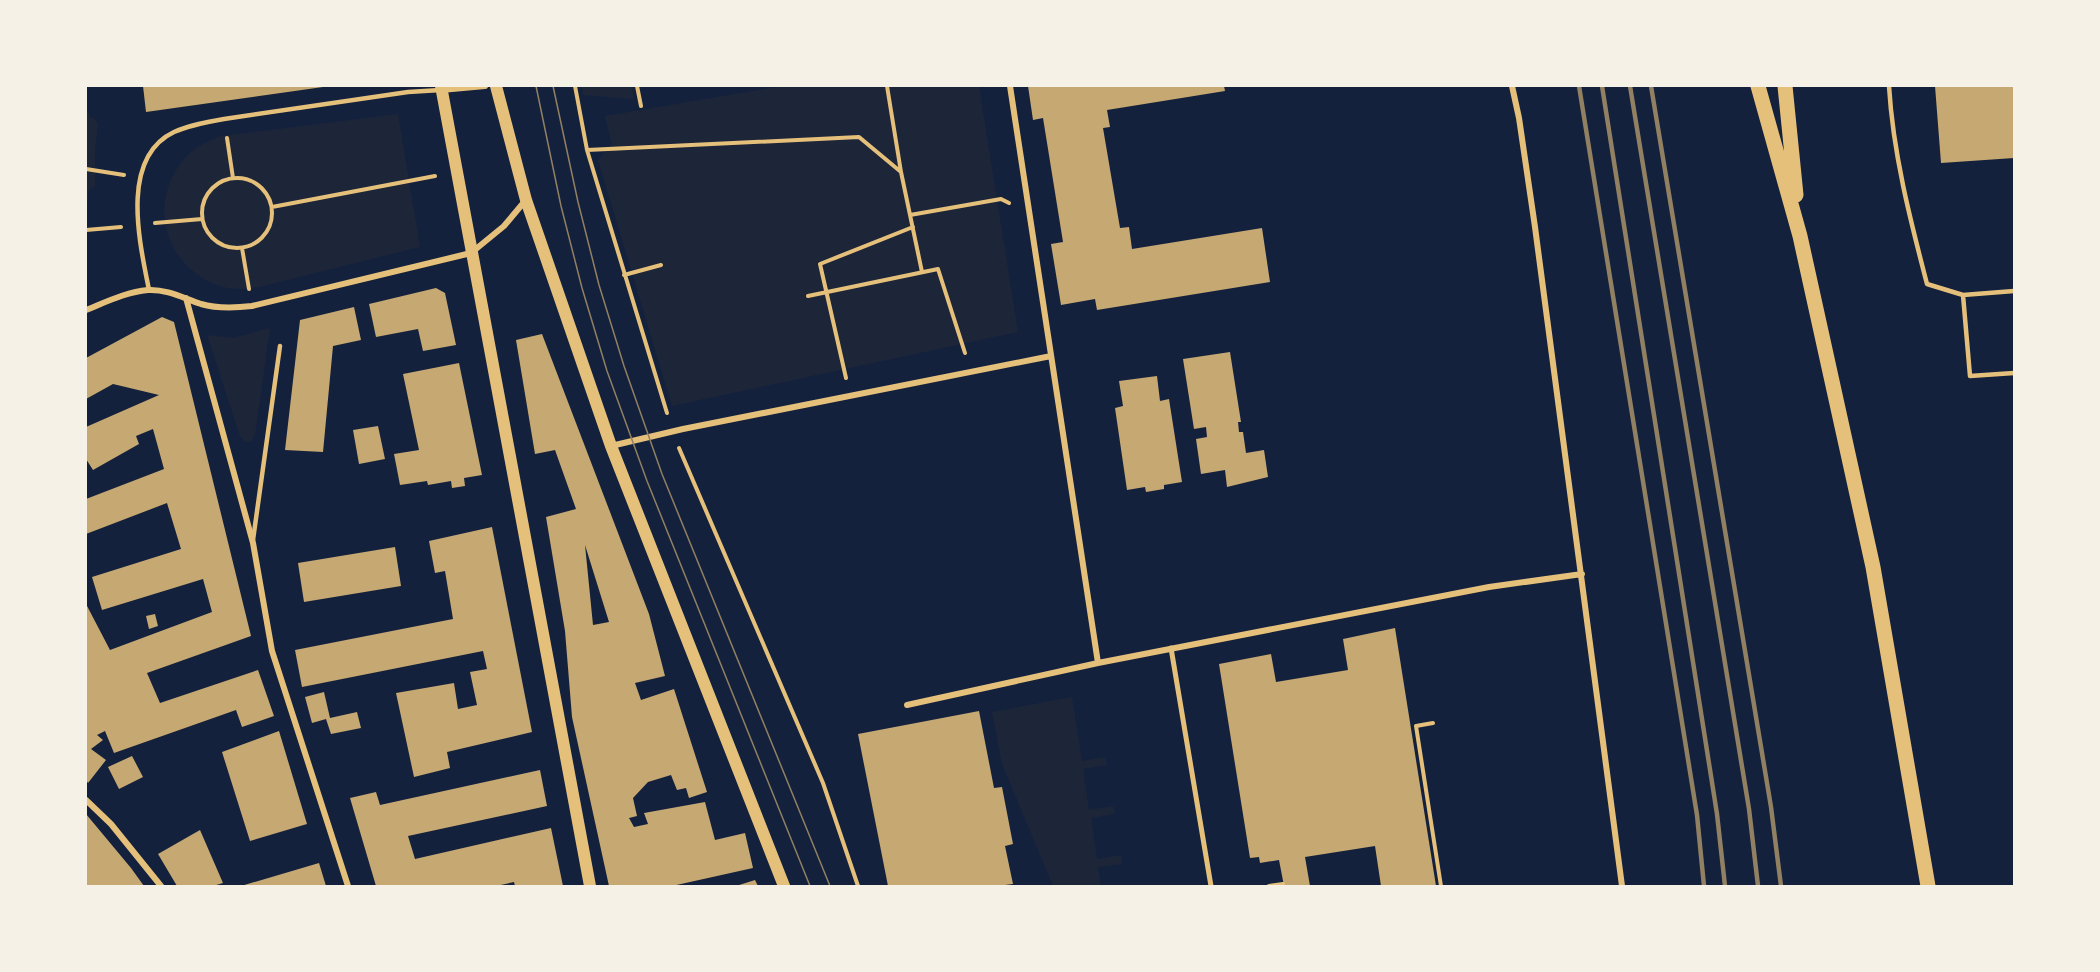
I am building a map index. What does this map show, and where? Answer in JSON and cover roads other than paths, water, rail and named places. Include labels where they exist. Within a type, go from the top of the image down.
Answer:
[{"type":"main road","points":[[496,86],[526,200],[611,446],[784,886]]},
{"type":"main road","points":[[1758,86],[1800,236],[1874,567],[1928,886]]},
{"type":"main road","points":[[1785,86],[1800,236]]},
{"type":"main road","points":[[441,88],[590,886]]},
{"type":"street","points":[[441,88],[485,86]]},
{"type":"street","points":[[1010,86],[1098,663]]},
{"type":"street","points":[[1512,86],[1535,227],[1622,886]]},
{"type":"street","points":[[86,310],[122,296],[149,290],[172,292],[203,305],[228,308],[252,306],[471,253],[504,226],[526,200]]},
{"type":"street","points":[[186,298],[253,543],[272,651],[348,886]]},
{"type":"street","points":[[611,446],[1051,356]]},
{"type":"street","points":[[907,705],[1171,648],[1489,587],[1582,574]]},
{"type":"street","points":[[1171,648],[1211,886]]},
{"type":"street","points":[[86,800],[111,824],[161,886]]},
{"type":"lane","points":[[1889,86],[1891,121],[1908,214],[1927,284],[1963,295],[2014,291]]},
{"type":"lane","points":[[149,290],[137,225],[139,178],[153,148],[172,133],[195,124],[224,119],[441,88]]},
{"type":"lane","points":[[1963,295],[1970,376],[2014,373]]},
{"type":"lane","points":[[253,543],[280,346]]},
{"type":"tram line","points":[[536,86],[561,206],[607,371],[647,481],[810,886]]},
{"type":"tram line","points":[[553,86],[599,285],[624,366],[662,474],[830,886]]},
{"type":"railway","points":[[1579,86],[1697,815],[1704,886]]},
{"type":"railway","points":[[1602,86],[1717,814],[1725,886]]},
{"type":"railway","points":[[1630,86],[1749,809],[1758,886]]},
{"type":"railway","points":[[1651,86],[1771,807],[1781,886]]}]
